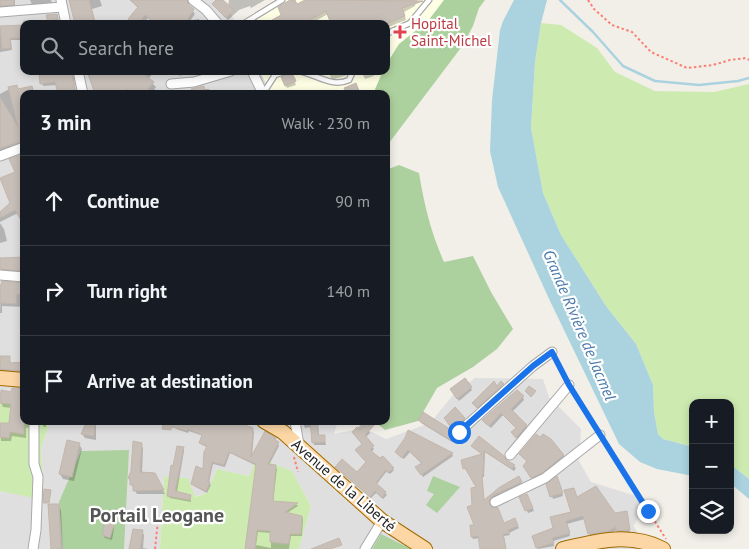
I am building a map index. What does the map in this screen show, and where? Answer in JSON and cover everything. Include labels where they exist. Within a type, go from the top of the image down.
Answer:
[{"type":"main road","points":[[0,378],[20,380]]},
{"type":"main road","name":"Avenue de la Liberté","points":[[271,425],[283,432],[382,521],[425,549]]},
{"type":"main road","points":[[563,549],[636,539],[665,545]]},
{"type":"street","points":[[193,0],[206,10],[215,20]]},
{"type":"street","points":[[0,12],[62,4],[65,20]]},
{"type":"street","points":[[79,75],[83,90]]},
{"type":"street","points":[[171,84],[194,82],[218,75]]},
{"type":"street","points":[[254,75],[261,90]]},
{"type":"street","points":[[0,156],[20,148]]},
{"type":"street","points":[[0,275],[20,277]]},
{"type":"street","points":[[459,432],[533,366],[552,352]]},
{"type":"street","points":[[510,454],[569,385]]},
{"type":"street","points":[[33,549],[36,530],[38,477],[34,464],[34,425]]},
{"type":"street","points":[[296,425],[299,446]]},
{"type":"street","points":[[496,502],[546,478],[600,435]]},
{"type":"street","points":[[366,549],[382,521]]},
{"type":"lane","points":[[250,20],[282,0]]},
{"type":"lane","points":[[390,32],[410,23],[429,0]]},
{"type":"lane","points":[[266,90],[275,75]]},
{"type":"lane","points":[[310,75],[343,83],[349,80],[351,75]]},
{"type":"path","points":[[588,0],[594,10],[612,25],[632,32],[651,52],[686,68],[730,60],[746,58],[749,60]]},
{"type":"path","points":[[552,352],[569,385],[665,545]]},
{"type":"path","points":[[155,549],[158,520]]},
{"type":"shaded area","points":[[0,0],[224,0],[234,20],[20,20],[20,75],[262,75],[269,90],[20,90],[20,394],[0,396]]},
{"type":"shaded area","name":"Hopital Saint-Michel","points":[[274,0],[444,0],[428,21],[399,44],[390,59],[390,20],[242,20]]},
{"type":"shaded area","name":"Hopital Saint-Michel","points":[[262,75],[381,75],[375,90],[269,90]]},
{"type":"shaded area","points":[[475,378],[543,379],[549,397],[581,429],[579,461],[591,482],[646,499],[633,525],[645,546],[653,549],[299,549],[311,506],[292,471],[257,457],[249,476],[217,469],[207,493],[194,497],[164,477],[160,549],[0,549],[0,491],[44,499],[41,449],[49,425],[337,425],[334,434],[364,428],[386,439],[430,423],[453,395]]},
{"type":"green space","points":[[444,0],[485,0],[479,8],[473,26],[463,45],[390,142],[390,90],[375,90],[381,75],[390,75],[390,59],[399,44],[428,21]]},
{"type":"green space","points":[[541,23],[561,25],[597,48],[615,72],[655,91],[714,92],[749,84],[749,479],[734,467],[734,399],[689,399],[689,446],[663,439],[658,434],[654,412],[653,385],[636,344],[606,306],[561,235],[543,193],[531,128],[535,62]]},
{"type":"green space","points":[[399,165],[419,173],[428,218],[444,262],[473,256],[491,292],[513,329],[497,349],[473,367],[437,388],[418,421],[385,430],[379,425],[390,425],[390,168]]},
{"type":"green space","points":[[20,394],[20,425],[49,425],[41,449],[44,500],[0,491],[0,396]]},
{"type":"green space","points":[[129,450],[124,549],[63,549],[59,502],[81,451]]},
{"type":"green space","points":[[257,457],[292,471],[311,506],[299,549],[160,549],[164,477],[188,478],[195,497],[207,493],[217,469],[249,476]]},
{"type":"green space","points":[[433,476],[460,487],[437,513],[426,505],[434,494],[427,491]]},
{"type":"green space","points":[[381,534],[411,549],[372,549]]},
{"type":"water","name":"Grande Rivière de Jacmel","points":[[514,0],[547,0],[541,23],[535,62],[531,128],[543,193],[561,235],[606,306],[636,344],[653,385],[654,412],[658,434],[663,439],[689,446],[689,475],[657,469],[640,462],[619,444],[550,301],[498,187],[490,151],[492,100],[500,30]]},
{"type":"water","points":[[734,467],[749,479],[749,499],[734,486]]},
{"type":"building","points":[[0,0],[14,0],[14,5],[0,6]]},
{"type":"building","points":[[69,0],[89,0],[94,20],[74,20]]},
{"type":"building","points":[[130,0],[187,0],[194,9],[187,20],[151,20],[145,15],[141,20],[129,20],[138,7]]},
{"type":"building","points":[[216,0],[223,0],[234,10],[226,18],[212,4]]},
{"type":"building","name":"Hopital Saint-Michel","points":[[290,0],[295,0],[297,4],[305,0],[423,1],[402,8],[405,16],[390,22],[390,20],[329,20],[326,11],[310,20],[272,20],[281,15],[278,7]]},
{"type":"building","points":[[57,14],[58,19],[47,20],[46,15]]},
{"type":"building","points":[[20,25],[20,38],[10,38],[11,48],[2,49],[0,26]]},
{"type":"building","points":[[39,75],[72,75],[75,90],[57,90],[55,82],[40,84]]},
{"type":"building","points":[[88,75],[145,75],[154,82],[149,90],[94,90]]},
{"type":"building","points":[[293,75],[296,81],[285,86],[281,77]]},
{"type":"building","points":[[356,83],[359,90],[345,90],[344,88]]},
{"type":"building","points":[[17,85],[18,89],[32,86],[33,90],[20,90],[20,142],[0,148],[0,97],[18,127],[8,87]]},
{"type":"building","points":[[204,86],[204,90],[191,90]]},
{"type":"building","points":[[20,155],[20,218],[15,210],[0,218],[0,212],[10,203],[0,178],[15,172],[9,159]]},
{"type":"building","points":[[20,257],[20,271],[0,269],[0,258]]},
{"type":"building","points":[[2,281],[20,283],[20,294],[17,294],[16,304],[0,303]]},
{"type":"building","points":[[0,356],[10,356],[10,363],[20,362],[20,371],[0,369]]},
{"type":"building","points":[[465,378],[472,387],[457,399],[450,389]]},
{"type":"building","points":[[494,381],[497,386],[501,381],[504,384],[477,408],[472,403]]},
{"type":"building","points":[[529,386],[536,391],[531,397],[525,391]]},
{"type":"building","points":[[12,388],[20,388],[20,425],[24,425],[24,434],[10,432],[9,438],[0,437],[0,423],[9,423],[11,404],[0,403],[1,390],[11,392]]},
{"type":"building","points":[[517,390],[524,396],[511,409],[527,425],[516,438],[511,432],[516,428],[501,413],[489,426],[482,420]]},
{"type":"building","points":[[455,407],[465,418],[453,430],[444,418]]},
{"type":"building","points":[[423,412],[453,431],[454,436],[450,440],[418,420]]},
{"type":"building","points":[[85,425],[95,425],[94,436],[81,434]]},
{"type":"building","points":[[163,425],[245,425],[253,428],[251,457],[265,431],[276,438],[275,440],[279,442],[268,464],[276,465],[273,501],[298,503],[285,512],[302,516],[301,534],[290,534],[289,544],[270,542],[270,531],[257,530],[255,549],[245,549],[256,464],[229,452],[224,465],[212,462],[208,481],[210,482],[206,491],[191,484],[196,466],[203,469],[204,452],[207,446],[199,443],[202,435],[188,429],[187,431],[172,427],[171,430],[162,429]]},
{"type":"building","points":[[310,425],[317,425],[318,435],[325,435],[325,442],[312,443]]},
{"type":"building","points":[[368,425],[374,425],[365,435],[374,446],[370,450],[380,458],[383,456],[394,468],[388,473],[386,470],[376,483],[386,492],[382,498],[375,491],[370,497],[335,467],[342,459],[357,472],[366,462],[355,450],[362,444],[352,432],[357,427],[359,430]]},
{"type":"building","points":[[408,430],[453,453],[421,475],[415,467],[422,463],[408,450],[402,458],[395,452]]},
{"type":"building","points":[[536,434],[540,437],[543,434],[551,439],[564,455],[542,473],[531,478],[523,466],[527,461],[519,454]]},
{"type":"building","points":[[479,436],[504,456],[506,460],[515,465],[512,469],[484,451],[482,475],[484,500],[500,487],[519,476],[522,482],[492,496],[489,501],[491,507],[498,508],[504,523],[515,518],[518,526],[508,530],[510,533],[503,534],[506,549],[480,549],[478,536],[471,537],[470,525],[474,525],[467,507],[472,505],[471,488],[476,487],[465,468],[463,469],[461,460],[482,454],[471,446]]},
{"type":"building","points":[[67,440],[80,443],[72,477],[59,474]]},
{"type":"building","points":[[133,441],[142,443],[140,472],[155,473],[164,490],[133,491],[133,485],[130,485],[130,479],[128,478],[131,471]]},
{"type":"building","points":[[177,446],[184,447],[175,491],[191,495],[190,500],[167,496],[171,465],[173,466]]},
{"type":"building","points":[[557,476],[563,493],[550,497],[546,484]]},
{"type":"building","points":[[596,486],[615,513],[627,511],[630,530],[616,531],[616,527],[606,532],[588,534],[583,516],[566,521],[570,533],[552,538],[554,543],[536,548],[532,536],[553,528],[550,517],[571,512],[564,490],[574,488],[577,497]]},
{"type":"building","points":[[44,489],[51,490],[49,503],[43,503]]},
{"type":"building","points":[[527,494],[533,508],[525,511],[519,497]]},
{"type":"building","points":[[48,504],[59,504],[61,549],[51,549]]},
{"type":"building","points":[[105,521],[114,525],[110,538],[102,535]]},
{"type":"building","points":[[133,529],[143,530],[140,549],[129,549]]},
{"type":"building","points":[[339,538],[342,545],[330,549],[311,549]]},
{"type":"waterway","points":[[560,0],[593,32],[623,66],[655,81],[699,85],[749,78]]},
{"type":"place","name":"Hopital Saint-Michel","points":[[400,32]]},
{"type":"district","name":"Portail Leogane","points":[[157,515]]},
{"type":"route","points":[[459,432],[533,366],[552,352],[569,385],[648,511]]}]
